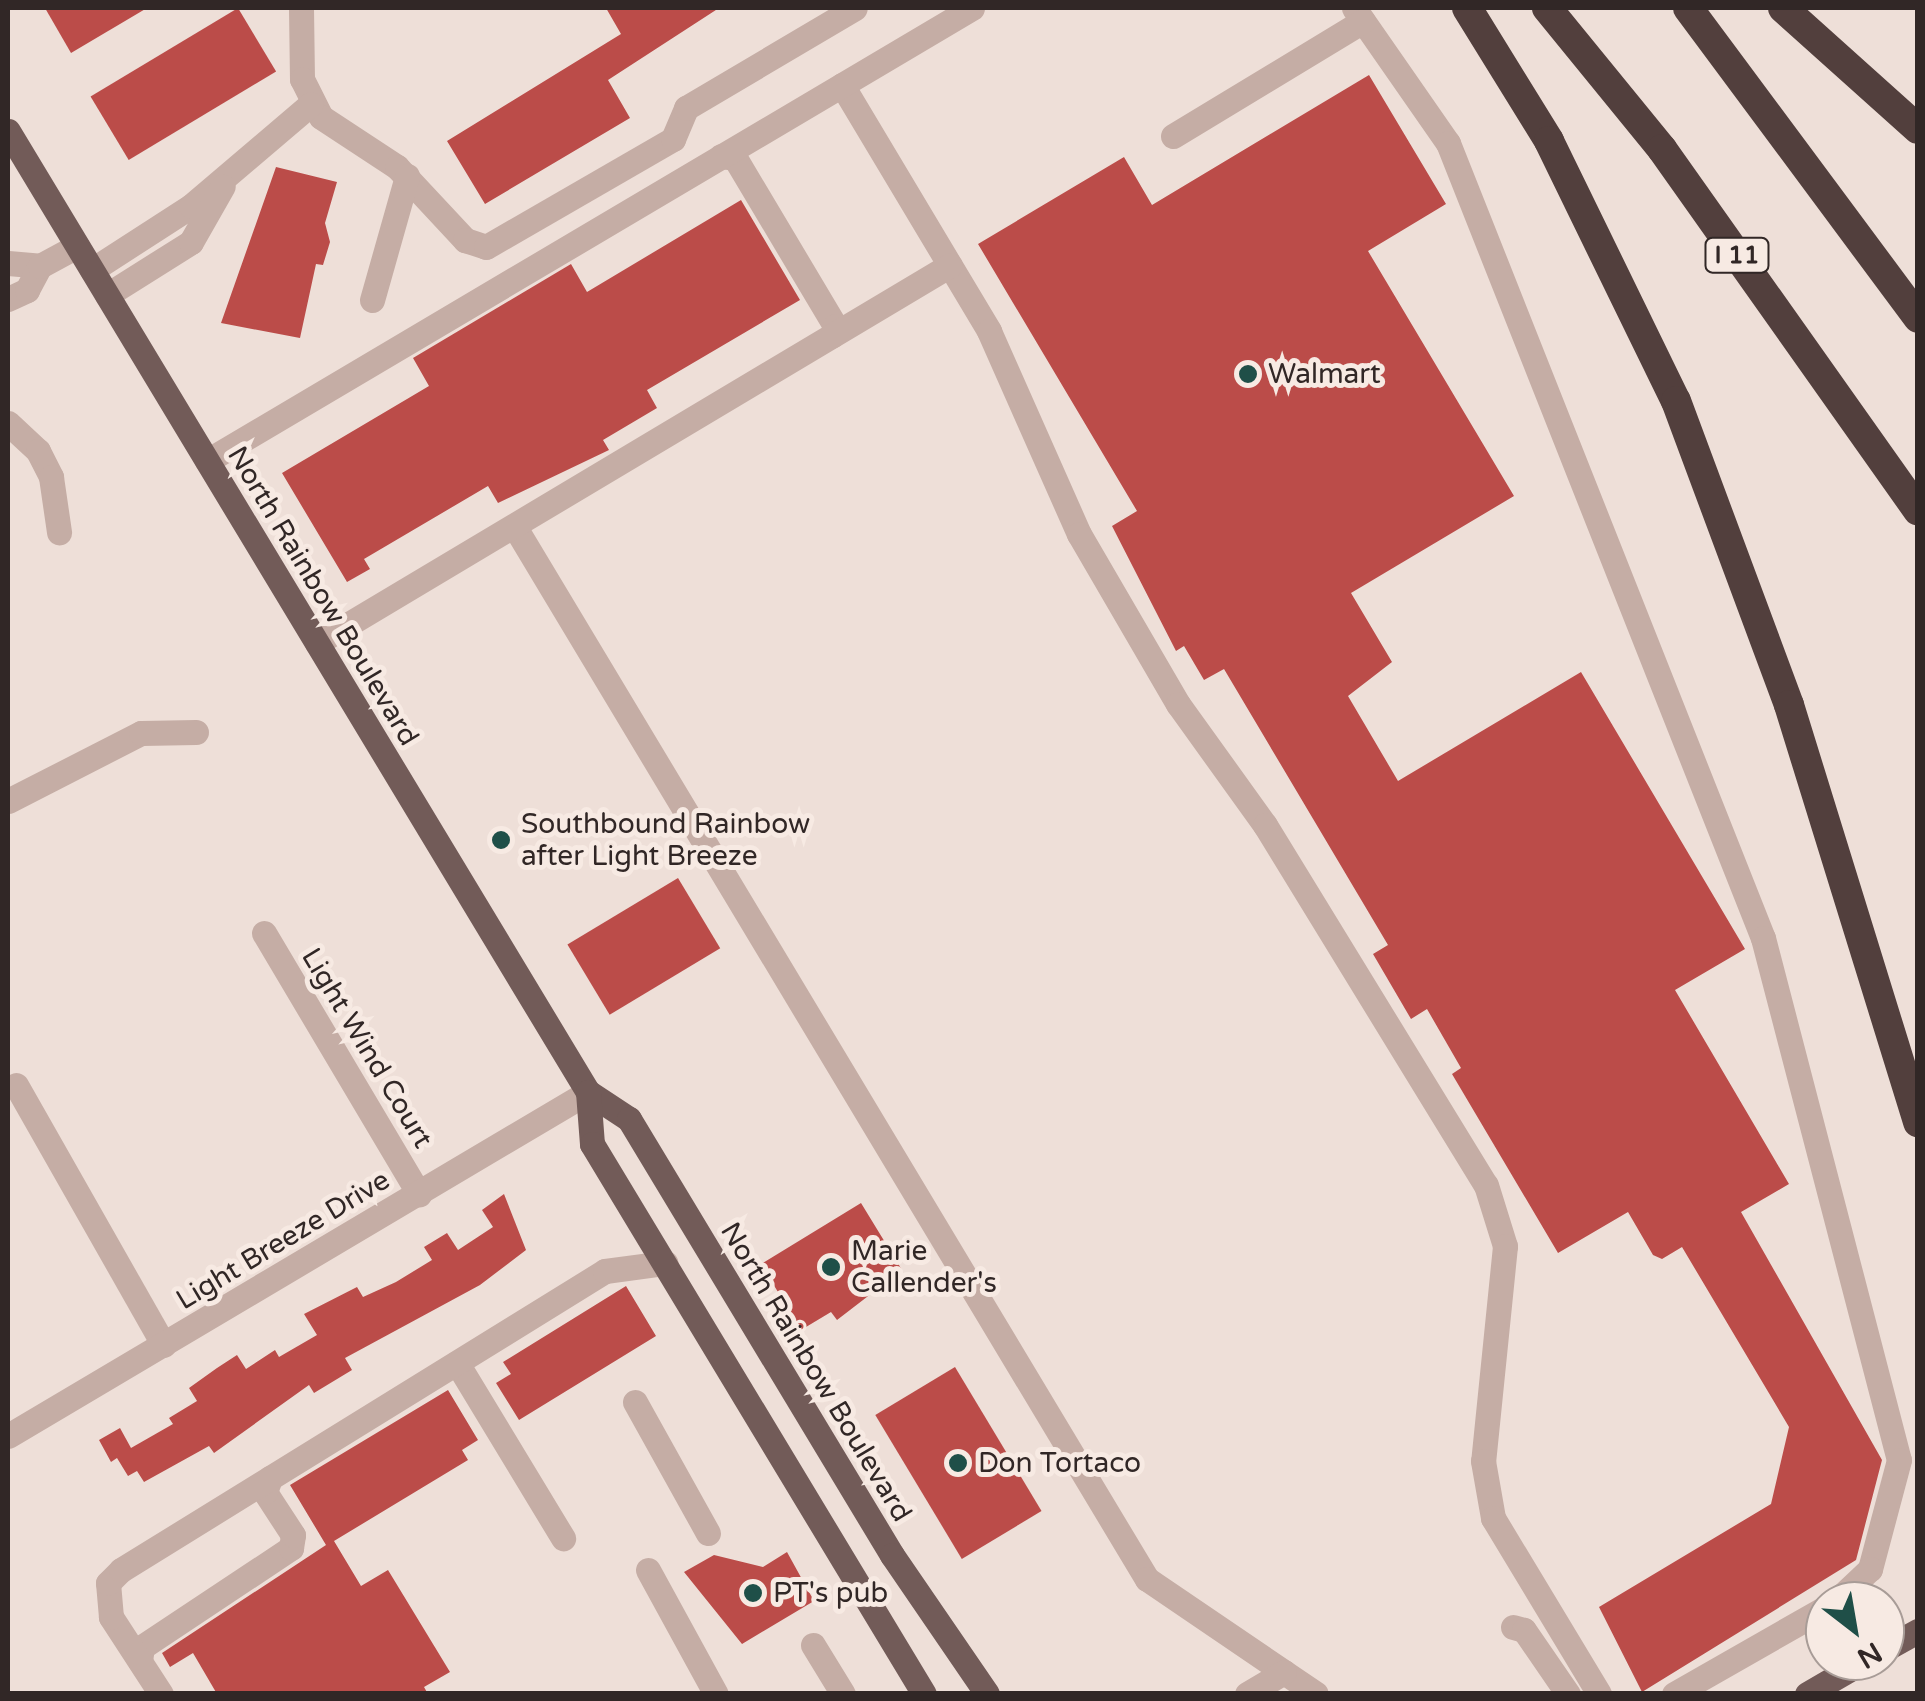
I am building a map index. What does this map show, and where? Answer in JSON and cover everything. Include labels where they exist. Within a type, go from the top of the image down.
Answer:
[{"type":"highway","points":[[1466,8],[1548,142],[1676,401],[1789,705],[1918,1122]]},
{"type":"highway","name":"I 11","points":[[1547,8],[1662,149],[1918,510]]},
{"type":"highway","points":[[1688,8],[1918,318]]},
{"type":"highway","points":[[1783,8],[1918,129]]},
{"type":"main road","name":"North Rainbow Boulevard","points":[[8,130],[588,1092],[629,1119],[803,1410],[986,1694]]},
{"type":"main road","name":"North Rainbow Boulevard","points":[[588,1092],[592,1144],[924,1694]]},
{"type":"main road","points":[[758,1417],[788,1385]]},
{"type":"main road","points":[[758,1417],[803,1410]]},
{"type":"main road","points":[[1807,1694],[1829,1681]]},
{"type":"street","points":[[301,8],[302,79],[311,104],[334,130],[407,176],[465,240],[498,244],[673,139],[686,108],[855,8]]},
{"type":"street","points":[[207,461],[972,8]]},
{"type":"street","points":[[1173,136],[1358,14],[1448,143],[1763,938],[1899,1460],[1870,1568],[1857,1581]]},
{"type":"street","points":[[842,85],[989,330],[1079,534],[1170,690],[1265,825],[1486,1185],[1504,1246],[1482,1460],[1493,1518],[1600,1694]]},
{"type":"street","points":[[92,270],[228,177],[311,104]]},
{"type":"street","points":[[721,156],[735,158],[835,326],[832,336]]},
{"type":"street","points":[[372,300],[407,176]]},
{"type":"street","points":[[107,294],[190,242],[228,177]]},
{"type":"street","points":[[8,300],[27,290],[40,266],[77,246]]},
{"type":"street","points":[[8,263],[40,266]]},
{"type":"street","points":[[317,643],[516,529],[950,265]]},
{"type":"street","points":[[8,423],[44,464],[59,532]]},
{"type":"street","points":[[516,529],[1147,1579],[1316,1694]]},
{"type":"street","points":[[8,801],[142,734],[196,732]]},
{"type":"street","name":"Light Wind Court","points":[[264,933],[419,1194]]},
{"type":"street","points":[[16,1085],[164,1345]]},
{"type":"street","name":"Light Breeze Drive","points":[[8,1436],[588,1092]]},
{"type":"street","points":[[160,1694],[111,1617],[108,1582],[606,1272],[665,1263]]},
{"type":"street","points":[[456,1363],[563,1538]]},
{"type":"street","points":[[635,1402],[708,1533]]},
{"type":"street","points":[[140,1661],[142,1647],[291,1548],[292,1535],[266,1492],[270,1478]]},
{"type":"street","points":[[648,1570],[716,1694]]},
{"type":"street","points":[[1674,1694],[1805,1619]]},
{"type":"street","points":[[1513,1628],[1524,1630],[1568,1694]]},
{"type":"street","points":[[813,1645],[843,1694]]},
{"type":"street","points":[[1247,1694],[1284,1672]]},
{"type":"building","points":[[45,8],[147,8],[71,53]]},
{"type":"building","points":[[238,8],[276,71],[129,160],[91,97]]},
{"type":"building","points":[[606,8],[719,8],[608,80],[630,118],[485,204],[447,141],[621,34]]},
{"type":"building","points":[[1369,75],[1446,204],[1368,251],[1514,496],[1351,593],[1392,662],[1348,696],[1398,781],[1581,672],[1745,949],[1675,990],[1789,1184],[1741,1212],[1882,1460],[1856,1560],[1822,1581],[1805,1581],[1805,1591],[1642,1692],[1599,1607],[1771,1504],[1789,1427],[1682,1247],[1662,1259],[1653,1255],[1628,1212],[1558,1253],[1452,1074],[1461,1068],[1427,1009],[1411,1019],[1373,954],[1388,945],[1224,669],[1204,680],[1184,646],[1176,651],[1112,526],[1137,511],[978,244],[1124,157],[1152,205]]},
{"type":"building","points":[[276,167],[337,182],[325,223],[330,242],[323,265],[316,264],[300,338],[221,323]]},
{"type":"building","points":[[741,200],[800,300],[647,390],[657,408],[603,440],[609,450],[498,503],[488,486],[364,559],[370,569],[347,582],[282,473],[429,386],[413,358],[571,264],[587,292]]},
{"type":"building","points":[[678,878],[720,948],[610,1015],[567,944]]},
{"type":"building","points":[[504,1194],[526,1250],[480,1285],[345,1358],[352,1370],[314,1393],[309,1385],[214,1453],[209,1446],[144,1482],[137,1471],[128,1476],[117,1458],[111,1462],[99,1440],[120,1428],[131,1448],[173,1424],[169,1418],[197,1401],[189,1388],[217,1368],[237,1355],[246,1369],[275,1350],[279,1357],[317,1335],[304,1314],[357,1287],[363,1297],[396,1282],[432,1260],[424,1247],[447,1233],[458,1250],[493,1227],[482,1210]]},
{"type":"building","name":"Marie Callender's","points":[[861,1203],[902,1270],[837,1320],[831,1312],[801,1330],[761,1264]]},
{"type":"building","points":[[626,1286],[656,1336],[519,1420],[496,1383],[511,1374],[503,1362]]},
{"type":"building","name":"Don Tortaco","points":[[955,1367],[1042,1511],[962,1559],[875,1415]]},
{"type":"building","points":[[448,1390],[478,1440],[462,1450],[468,1460],[334,1541],[361,1586],[388,1570],[450,1672],[424,1687],[428,1694],[217,1694],[193,1653],[170,1667],[162,1653],[326,1545],[290,1485]]},
{"type":"building","name":"PT's pub","points":[[787,1552],[814,1601],[742,1644],[684,1572],[714,1555],[763,1567]]},
{"type":"place","name":"Walmart","points":[[1248,374]]},
{"type":"place","name":"Southbound Rainbow after Light Breeze","points":[[501,840]]},
{"type":"place","name":"Marie Callender's","points":[[831,1267]]},
{"type":"place","name":"Don Tortaco","points":[[958,1463]]},
{"type":"place","name":"PT's pub","points":[[753,1593]]}]
